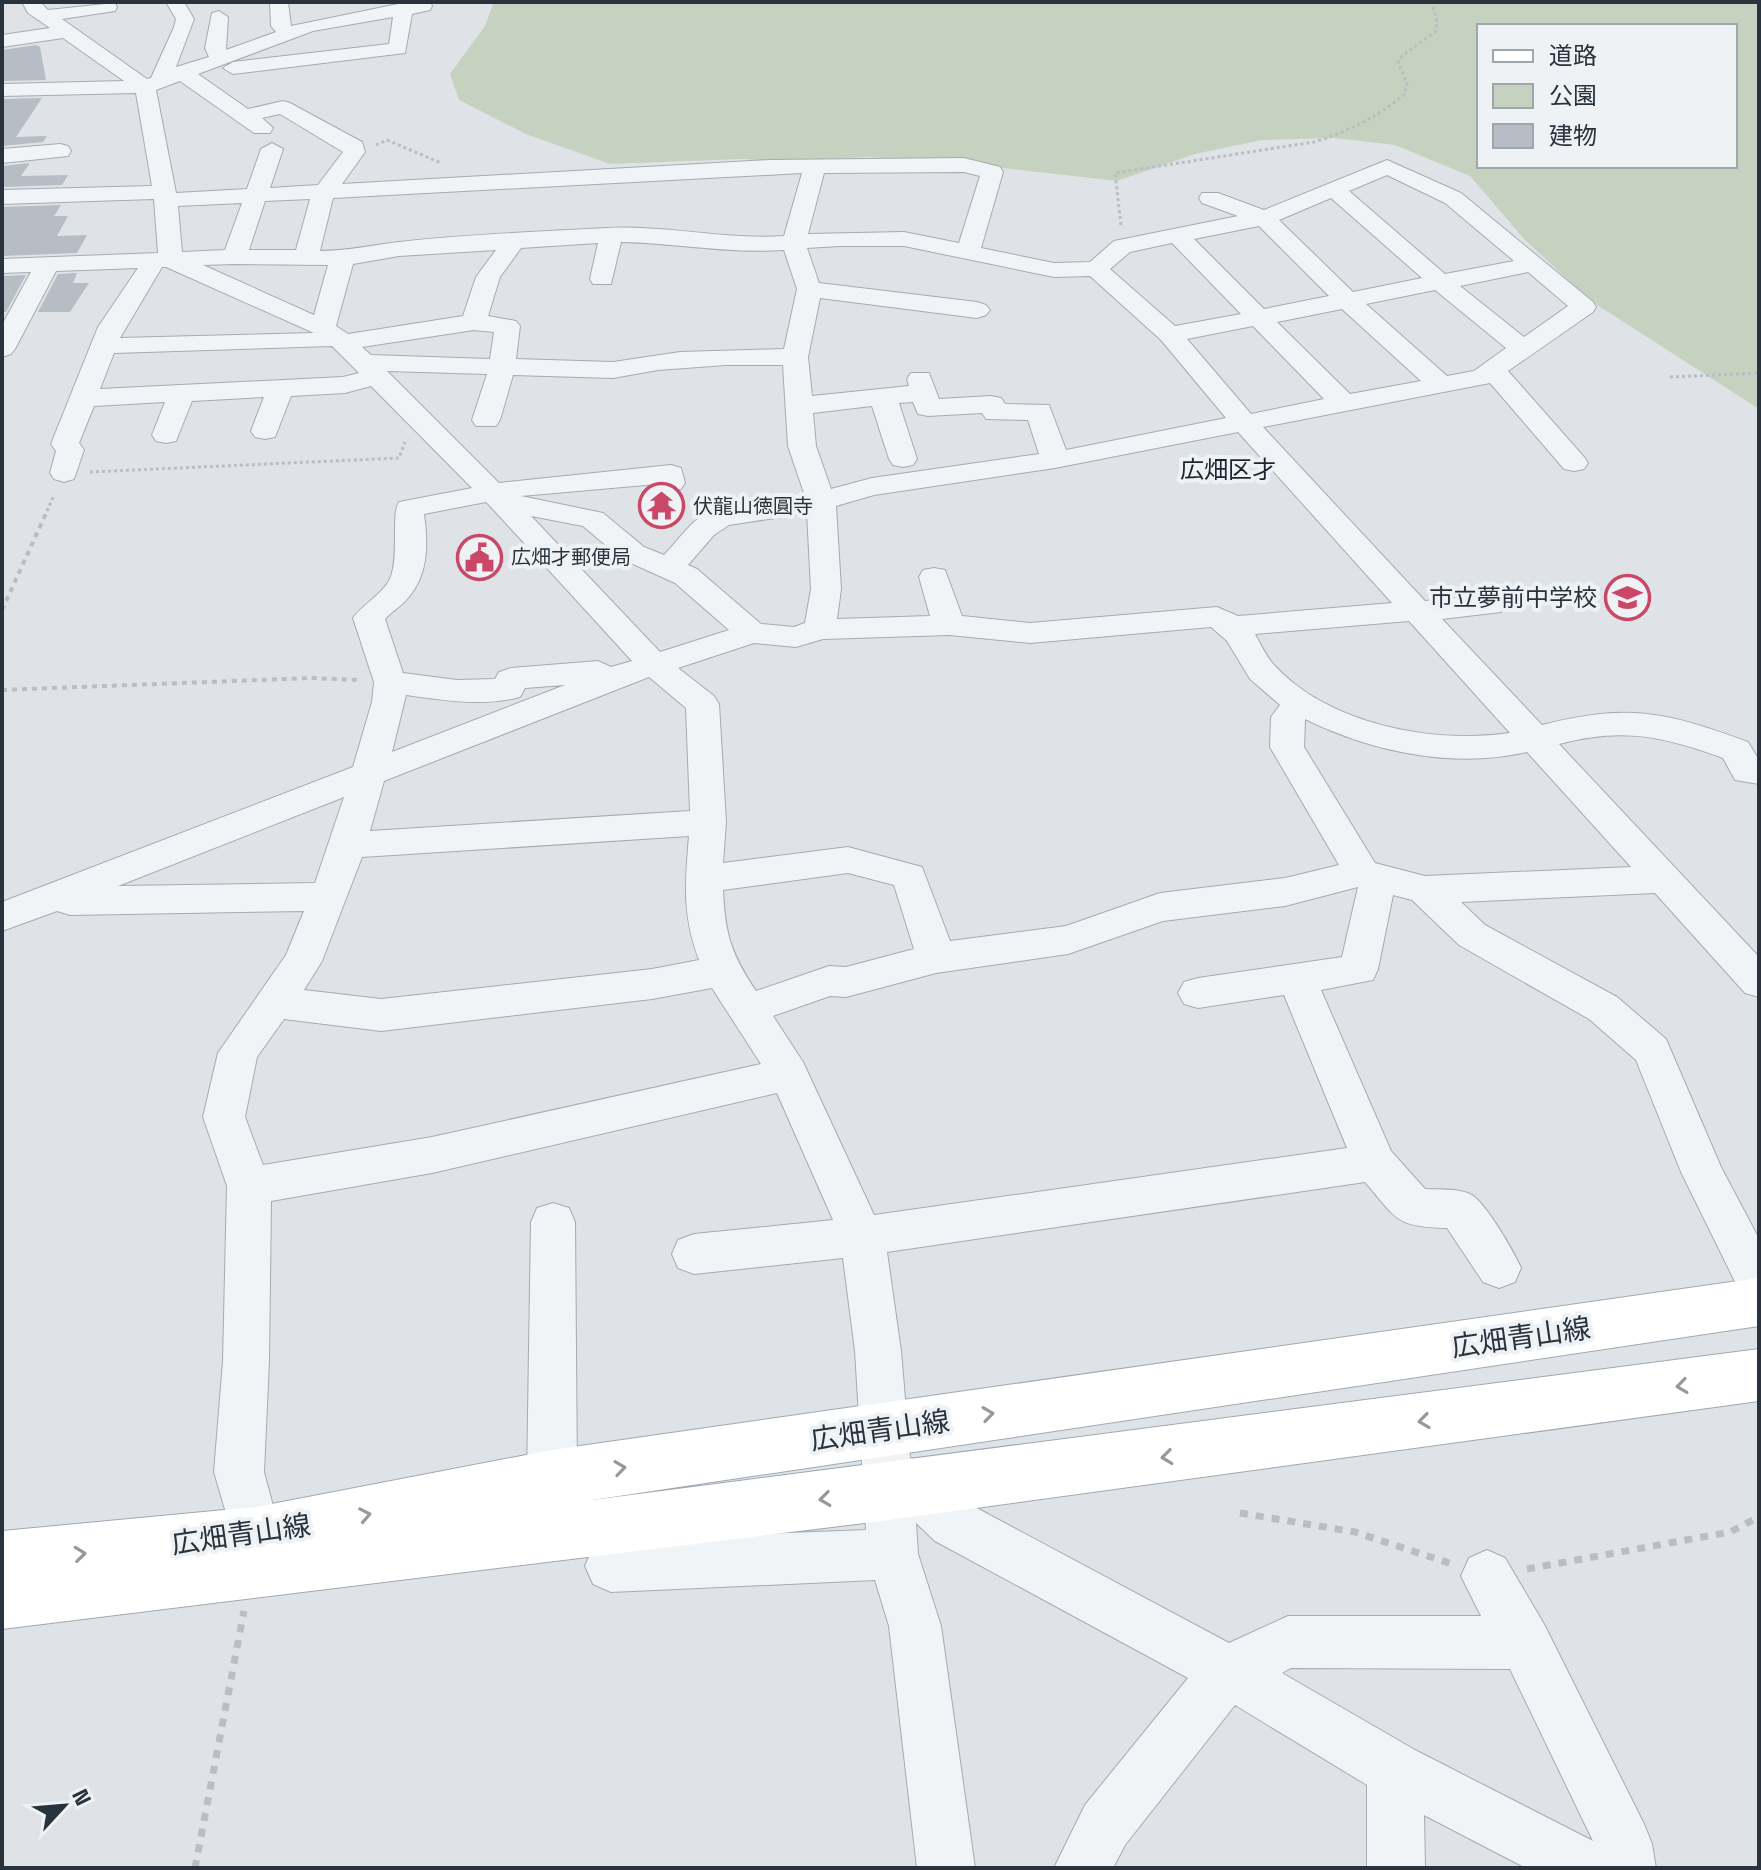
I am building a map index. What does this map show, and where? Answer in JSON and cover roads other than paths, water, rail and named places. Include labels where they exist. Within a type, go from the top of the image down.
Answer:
[{"type":"main road","name":"広畑青山線","points":[[2,1561],[254,1554],[552,1478],[887,1448],[1759,1302]]},
{"type":"main road","name":"広畑青山線","points":[[2,1599],[254,1554],[1171,1456],[1759,1375]]},
{"type":"street","points":[[64,473],[70,450],[65,444],[111,327],[163,260],[162,79],[185,19],[175,2]]},
{"type":"street","points":[[279,2],[281,26],[287,33]]},
{"type":"street","points":[[38,9],[108,7]]},
{"type":"street","points":[[2,90],[104,86],[162,79],[226,63],[272,64],[398,49],[413,7],[340,14],[259,42],[226,63]]},
{"type":"street","points":[[38,9],[66,32],[254,122],[283,107],[354,147],[354,152],[323,193],[306,257]]},
{"type":"street","points":[[336,57],[340,14]]},
{"type":"street","points":[[184,27],[219,20],[215,48],[226,63]]},
{"type":"street","points":[[2,41],[66,32]]},
{"type":"street","points":[[259,42],[272,64]]},
{"type":"street","points":[[235,257],[272,149]]},
{"type":"street","points":[[2,156],[60,151]]},
{"type":"street","points":[[2,197],[254,197],[323,193],[402,204],[479,200],[815,167],[964,165],[992,172],[968,252]]},
{"type":"street","points":[[815,167],[794,244],[809,289],[795,357],[802,446],[821,502],[826,589],[820,629]]},
{"type":"street","points":[[2,266],[235,257],[342,258],[399,249],[512,244],[611,235],[666,236],[745,246],[839,239],[904,239],[1054,270],[1096,269],[1122,246],[1264,218],[1387,167],[1453,198],[1584,307],[1482,377],[1055,460],[872,487],[821,502],[719,519],[704,529],[667,570]]},
{"type":"street","points":[[1334,189],[1440,282],[1523,349]]},
{"type":"street","points":[[1210,198],[1264,218],[1347,300],[1441,385]]},
{"type":"street","points":[[479,200],[485,243]]},
{"type":"street","points":[[399,249],[402,204]]},
{"type":"street","points":[[801,215],[838,216]]},
{"type":"street","points":[[602,279],[611,235]]},
{"type":"street","points":[[1177,235],[1344,404]]},
{"type":"street","points":[[474,322],[488,277],[512,244]]},
{"type":"street","points":[[334,336],[342,258]]},
{"type":"street","points":[[163,260],[334,336],[497,497],[638,670],[702,704],[708,822],[704,879],[706,928],[722,971],[789,1074],[862,1236],[887,1448],[893,1554],[915,1626],[946,1868]]},
{"type":"street","points":[[1170,335],[1533,264]]},
{"type":"street","points":[[2,349],[47,265]]},
{"type":"street","points":[[1096,269],[1170,335],[1244,423],[1759,982]]},
{"type":"street","points":[[809,289],[977,310]]},
{"type":"street","points":[[103,346],[321,341],[334,336],[474,322],[507,326],[502,368],[486,420]]},
{"type":"street","points":[[84,398],[345,385],[370,370],[613,370],[641,363],[733,356],[795,357]]},
{"type":"street","points":[[1493,370],[1574,463]]},
{"type":"street","points":[[798,406],[883,397],[921,386],[928,408],[991,404],[996,413],[1039,411],[1055,460]]},
{"type":"street","points":[[265,431],[280,389]]},
{"type":"street","points":[[166,435],[181,394]]},
{"type":"street","points":[[883,397],[903,459]]},
{"type":"street","points":[[254,1554],[239,1472],[246,1361],[249,1186],[224,1117],[238,1053],[303,961],[348,845],[389,702],[390,682],[369,627],[369,618],[379,604],[397,592],[405,579],[412,542],[409,508],[671,474],[671,483]]},
{"type":"street","points":[[497,497],[593,519],[633,553],[686,576],[752,633]]},
{"type":"street","points":[[934,577],[949,625]]},
{"type":"street","points":[[2,917],[638,670],[752,633],[796,637],[820,629],[949,625],[1030,633],[1217,617],[1235,626],[1490,605]]},
{"type":"street","points":[[1235,626],[1261,671],[1301,703],[1346,725],[1396,738],[1449,745],[1501,746],[1616,722],[1671,726],[1736,750],[1747,772],[1759,772]]},
{"type":"street","points":[[390,682],[470,691],[508,689],[511,679],[638,670]]},
{"type":"street","points":[[1198,993],[1359,969],[1370,876],[1287,747],[1288,717],[1301,703]]},
{"type":"street","points":[[348,845],[708,822]]},
{"type":"street","points":[[704,879],[848,860],[909,876],[936,958]]},
{"type":"street","points":[[749,1009],[829,981],[846,982],[936,958],[1068,940],[1160,907],[1285,892],[1370,876],[1425,890],[1663,879]]},
{"type":"street","points":[[1425,890],[1472,935],[1603,1008],[1652,1050],[1702,1172],[1759,1284]]},
{"type":"street","points":[[44,902],[327,897]]},
{"type":"street","points":[[274,1002],[381,1015],[652,984],[722,971]]},
{"type":"street","points":[[1297,979],[1374,1162],[1414,1208],[1459,1209],[1499,1268]]},
{"type":"street","points":[[249,1186],[432,1155],[789,1074]]},
{"type":"street","points":[[694,1254],[862,1236],[1374,1162]]},
{"type":"street","points":[[552,1478],[553,1222]]},
{"type":"street","points":[[887,1448],[953,1523],[1228,1671],[1395,1770],[1585,1868]]},
{"type":"street","points":[[611,1566],[893,1554]]},
{"type":"street","points":[[1487,1576],[1525,1643],[1624,1844],[1627,1868]]},
{"type":"street","points":[[1083,1868],[1105,1825],[1228,1671],[1288,1642],[1525,1643]]},
{"type":"street","points":[[1395,1770],[1396,1868]]},
{"type":"place","name":"伏龍山徳圓寺","points":[[662,506]]},
{"type":"place","name":"広畑才郵便局","points":[[480,557]]},
{"type":"place","name":"市立夢前中学校","points":[[1628,598]]},
{"type":"district","name":"広畑区才","points":[[1228,470]]}]
